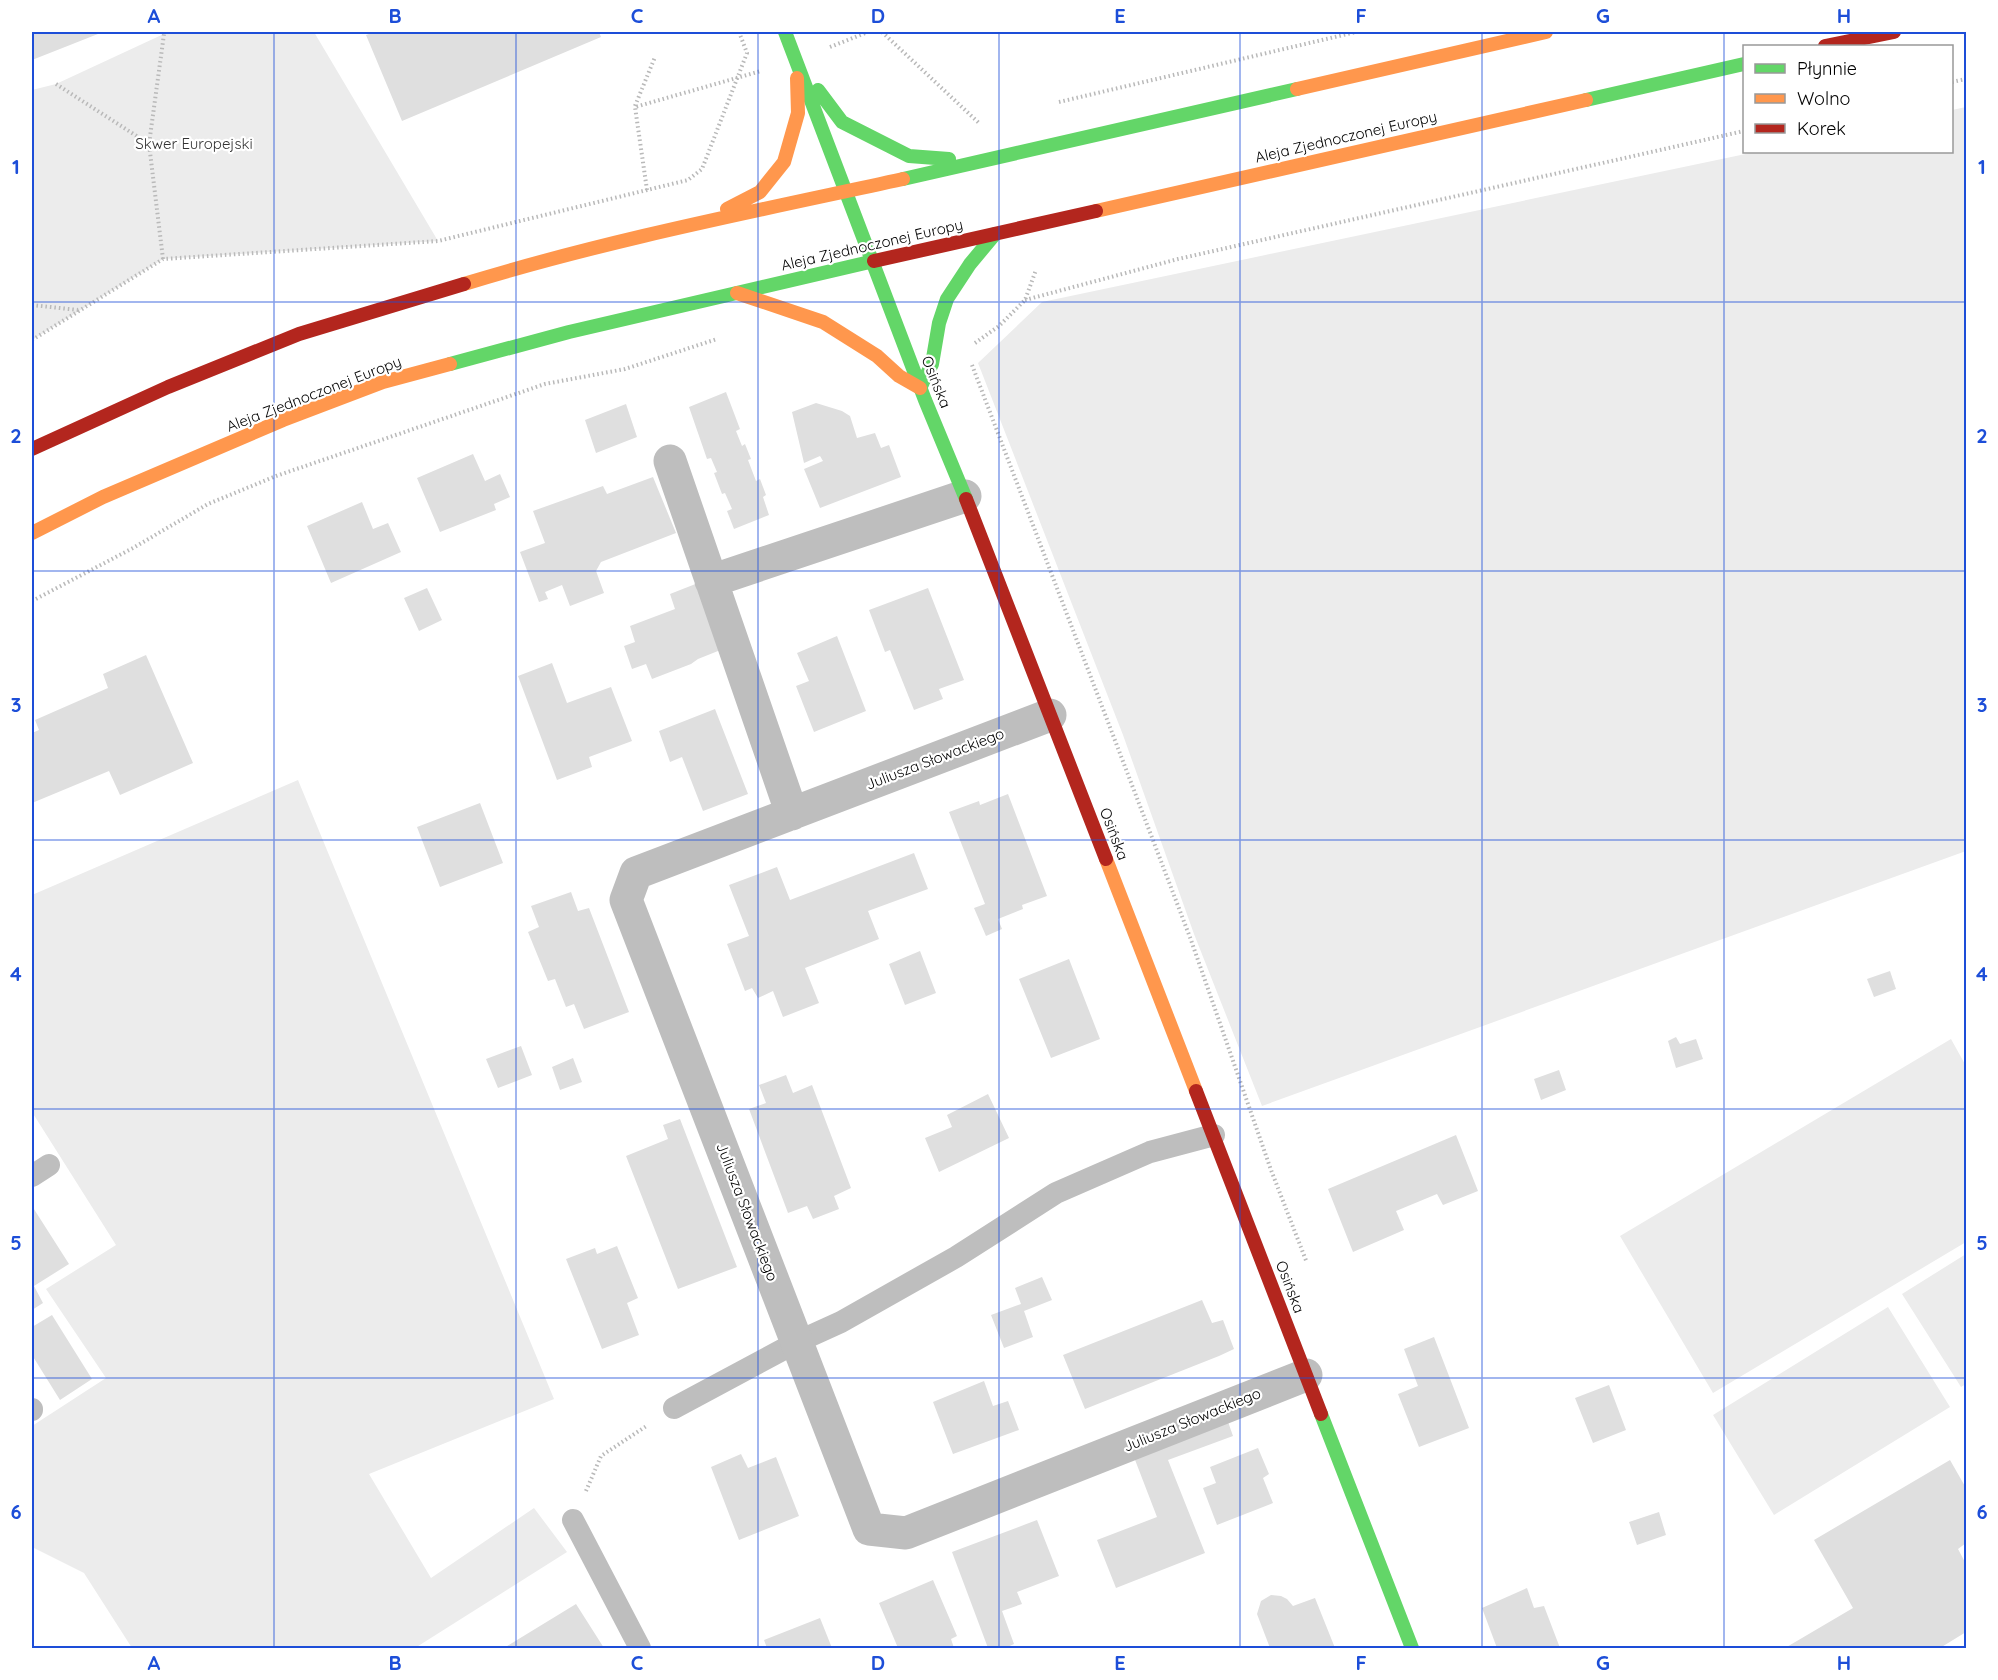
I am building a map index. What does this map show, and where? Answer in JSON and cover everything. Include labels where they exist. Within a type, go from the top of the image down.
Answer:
[{"type":"main road","name":"Osińska","points":[[785,32],[847,190],[920,388],[965,496],[1412,1648]]},
{"type":"main road","points":[[32,449],[168,387],[299,334],[516,268],[847,190],[1546,32]]},
{"type":"main road","points":[[1830,45],[1894,32]]},
{"type":"main road","points":[[797,61],[842,122],[909,156],[974,162]]},
{"type":"main road","points":[[699,224],[760,192],[784,162],[798,113],[797,61]]},
{"type":"main road","name":"Aleja Zjednoczonej Europy","points":[[32,533],[103,497],[283,420],[383,382],[569,332],[1743,64]]},
{"type":"main road","points":[[737,293],[823,322],[878,356],[899,376],[920,388],[932,364],[939,323],[947,299],[970,264],[995,234]]},
{"type":"street","points":[[670,461],[792,814]]},
{"type":"street","points":[[711,581],[965,496]]},
{"type":"street","name":"Juliusza Słowackiego","points":[[1050,715],[636,873],[626,900],[869,1529],[906,1533],[1306,1375]]},
{"type":"lane","points":[[674,1408],[797,1342],[841,1322],[956,1257],[1056,1193],[1150,1152],[1214,1135]]},
{"type":"lane","points":[[573,1520],[640,1648]]},
{"type":"path","points":[[32,340],[163,259],[438,242],[688,180],[702,169],[747,52],[739,32]]},
{"type":"path","points":[[882,32],[980,124],[988,122]]},
{"type":"path","points":[[1059,102],[1356,32]]},
{"type":"path","points":[[163,259],[149,144],[164,34]]},
{"type":"path","points":[[647,190],[635,106],[655,57]]},
{"type":"path","points":[[635,106],[736,78]]},
{"type":"path","points":[[56,84],[149,144]]},
{"type":"path","points":[[1025,300],[1178,259],[1743,131]]},
{"type":"path","points":[[932,364],[957,355],[999,326],[1025,300],[1036,270]]},
{"type":"path","points":[[32,305],[80,310]]},
{"type":"path","points":[[32,601],[133,548],[208,504],[276,476],[545,384],[625,369],[727,335]]},
{"type":"path","points":[[965,349],[1191,940],[1271,1170],[1309,1269]]},
{"type":"path","points":[[573,1520],[601,1456],[674,1408]]},
{"type":"green space","name":"Skwer Europejski","points":[[168,32],[314,32],[438,241],[163,259],[32,340],[32,90],[56,84]]},
{"type":"green space","points":[[1966,107],[1966,851],[1262,1106],[1194,934],[1123,735],[978,363],[1042,302],[1750,153],[1953,153],[1953,110]]},
{"type":"green space","points":[[298,780],[554,1399],[369,1474],[431,1578],[534,1508],[567,1552],[415,1648],[132,1648],[84,1573],[32,1547],[32,1426],[106,1378],[46,1289],[116,1245],[32,1112],[32,895]]},
{"type":"green space","points":[[1951,1039],[1966,1066],[1966,1242],[1713,1393],[1620,1236]]},
{"type":"green space","points":[[1966,1254],[1966,1384],[1961,1387],[1902,1294]]},
{"type":"green space","points":[[1888,1307],[1950,1407],[1774,1515],[1713,1415]]},
{"type":"building","points":[[32,32],[103,32],[32,60]]},
{"type":"building","points":[[375,32],[599,32],[601,37],[402,121],[366,35]]},
{"type":"building","points":[[726,392],[740,429],[736,431],[751,459],[748,460],[756,481],[760,479],[766,495],[763,497],[769,515],[734,529],[727,511],[732,509],[725,493],[722,494],[711,458],[707,459],[689,407]]},
{"type":"building","points":[[816,403],[842,411],[850,416],[857,438],[875,433],[881,448],[889,445],[901,477],[820,508],[804,469],[823,461],[820,456],[804,463],[792,412]]},
{"type":"building","points":[[626,404],[637,437],[596,453],[585,420]]},
{"type":"building","points":[[473,454],[485,481],[500,474],[510,497],[494,504],[496,510],[440,532],[417,478]]},
{"type":"building","points":[[653,477],[676,533],[601,562],[596,571],[604,593],[570,606],[562,585],[545,592],[548,599],[539,602],[520,552],[545,543],[533,511],[603,486],[607,494]]},
{"type":"building","points":[[362,502],[373,529],[388,523],[401,552],[331,583],[307,526]]},
{"type":"building","points":[[698,583],[723,649],[652,679],[646,664],[632,669],[624,646],[635,642],[630,626],[675,609],[670,594]]},
{"type":"building","points":[[427,588],[442,620],[419,631],[404,598]]},
{"type":"building","points":[[928,588],[964,680],[939,689],[943,699],[914,710],[890,650],[885,652],[869,610]]},
{"type":"building","points":[[837,636],[866,711],[814,732],[796,686],[809,681],[797,653]]},
{"type":"building","points":[[146,655],[193,763],[120,795],[109,771],[32,803],[32,733],[39,730],[35,720],[108,688],[103,674]]},
{"type":"building","points":[[552,663],[567,703],[611,687],[632,741],[589,757],[592,767],[557,780],[518,676]]},
{"type":"building","points":[[715,709],[748,794],[703,811],[682,757],[670,762],[659,731]]},
{"type":"building","points":[[1008,794],[1047,896],[1022,905],[1023,909],[998,919],[1002,929],[986,936],[974,908],[985,904],[949,812],[979,801],[980,805]]},
{"type":"building","points":[[480,803],[503,863],[440,887],[417,827]]},
{"type":"building","points":[[914,853],[928,889],[868,911],[879,939],[805,968],[819,1003],[783,1017],[773,991],[758,998],[752,988],[745,991],[727,944],[749,936],[729,885],[777,867],[790,900]]},
{"type":"building","points":[[571,892],[578,911],[589,908],[629,1012],[584,1029],[574,1004],[566,1007],[555,979],[548,981],[528,932],[539,927],[531,906]]},
{"type":"building","points":[[920,951],[936,993],[905,1005],[889,964]]},
{"type":"building","points":[[1069,959],[1100,1039],[1051,1058],[1019,979]]},
{"type":"building","points":[[1890,971],[1896,989],[1874,997],[1867,979]]},
{"type":"building","points":[[1676,1037],[1680,1044],[1696,1039],[1703,1059],[1676,1068],[1668,1041]]},
{"type":"building","points":[[521,1046],[532,1075],[498,1088],[486,1059]]},
{"type":"building","points":[[573,1058],[582,1082],[560,1090],[552,1067]]},
{"type":"building","points":[[1559,1070],[1566,1090],[1541,1100],[1534,1079]]},
{"type":"building","points":[[786,1075],[793,1093],[812,1085],[851,1188],[834,1196],[839,1209],[813,1219],[807,1206],[788,1213],[749,1109],[766,1103],[759,1085]]},
{"type":"building","points":[[988,1094],[1009,1138],[939,1172],[925,1138],[952,1127],[947,1115]]},
{"type":"building","points":[[680,1119],[737,1267],[678,1289],[626,1156],[668,1139],[663,1125]]},
{"type":"building","points":[[1456,1135],[1478,1191],[1443,1205],[1437,1194],[1396,1211],[1404,1230],[1353,1252],[1328,1189]]},
{"type":"building","points":[[32,1206],[69,1264],[34,1286],[43,1303],[32,1310]]},
{"type":"building","points":[[617,1246],[638,1298],[627,1303],[639,1335],[602,1349],[566,1259],[595,1248],[597,1254]]},
{"type":"building","points":[[1042,1277],[1052,1300],[1024,1311],[1033,1337],[1004,1348],[991,1315],[1021,1304],[1015,1288]]},
{"type":"building","points":[[1202,1300],[1212,1323],[1223,1320],[1234,1349],[1085,1409],[1063,1355]]},
{"type":"building","points":[[52,1315],[92,1379],[60,1400],[32,1355],[32,1327]]},
{"type":"building","points":[[1434,1337],[1469,1428],[1419,1447],[1398,1394],[1418,1386],[1404,1349]]},
{"type":"building","points":[[984,1381],[993,1406],[1008,1401],[1019,1430],[953,1454],[933,1402]]},
{"type":"building","points":[[1609,1385],[1626,1430],[1593,1443],[1575,1398]]},
{"type":"building","points":[[1226,1416],[1233,1436],[1168,1460],[1205,1553],[1116,1588],[1097,1540],[1157,1517],[1132,1452]]},
{"type":"building","points":[[1258,1448],[1269,1474],[1263,1478],[1273,1503],[1217,1525],[1203,1488],[1216,1483],[1210,1467]]},
{"type":"building","points":[[741,1454],[748,1468],[776,1457],[799,1516],[739,1540],[711,1467]]},
{"type":"building","points":[[1950,1460],[1966,1488],[1966,1543],[1958,1549],[1966,1564],[1966,1632],[1940,1648],[1785,1648],[1853,1608],[1814,1540]]},
{"type":"building","points":[[1659,1512],[1666,1535],[1637,1545],[1629,1522]]},
{"type":"building","points":[[1037,1520],[1059,1576],[1017,1592],[1022,1604],[1002,1611],[1014,1644],[1005,1648],[988,1648],[952,1552]]},
{"type":"building","points":[[933,1580],[957,1636],[951,1639],[954,1648],[898,1648],[879,1603]]},
{"type":"building","points":[[1527,1588],[1534,1608],[1544,1606],[1560,1648],[1497,1648],[1482,1608]]},
{"type":"building","points":[[1271,1595],[1287,1599],[1293,1606],[1315,1598],[1335,1648],[1270,1648],[1257,1614],[1261,1601]]},
{"type":"building","points":[[576,1604],[604,1648],[504,1648]]},
{"type":"building","points":[[820,1618],[832,1648],[767,1648],[764,1640]]},
{"type":"traffic: fast","points":[[785,32],[925,400],[966,499]]},
{"type":"traffic: fast","points":[[1586,100],[1743,64]]},
{"type":"traffic: fast","points":[[903,179],[1297,89]]},
{"type":"traffic: fast","points":[[818,90],[842,122],[909,156],[949,159]]},
{"type":"traffic: fast","points":[[920,388],[932,364],[939,323],[947,299],[970,264],[995,234]]},
{"type":"traffic: fast","points":[[450,364],[569,332],[874,261]]},
{"type":"traffic: fast","points":[[1321,1414],[1412,1648]]},
{"type":"traffic: slow","points":[[1297,89],[1546,32]]},
{"type":"traffic: slow","points":[[727,209],[760,192],[784,162],[798,113],[797,78]]},
{"type":"traffic: slow","points":[[1096,211],[1586,100]]},
{"type":"traffic: slow","points":[[464,284],[627,240],[903,179]]},
{"type":"traffic: slow","points":[[737,293],[823,322],[877,356],[899,376],[920,388]]},
{"type":"traffic: slow","points":[[32,533],[103,497],[283,420],[383,382],[450,364]]},
{"type":"traffic: slow","points":[[1106,859],[1196,1091]]},
{"type":"traffic: jam","points":[[1830,45],[1894,32]]},
{"type":"traffic: jam","points":[[874,261],[1096,211]]},
{"type":"traffic: jam","points":[[32,449],[168,387],[299,334],[464,284]]},
{"type":"traffic: jam","points":[[966,499],[1106,859]]},
{"type":"traffic: jam","points":[[1196,1091],[1321,1414]]}]
